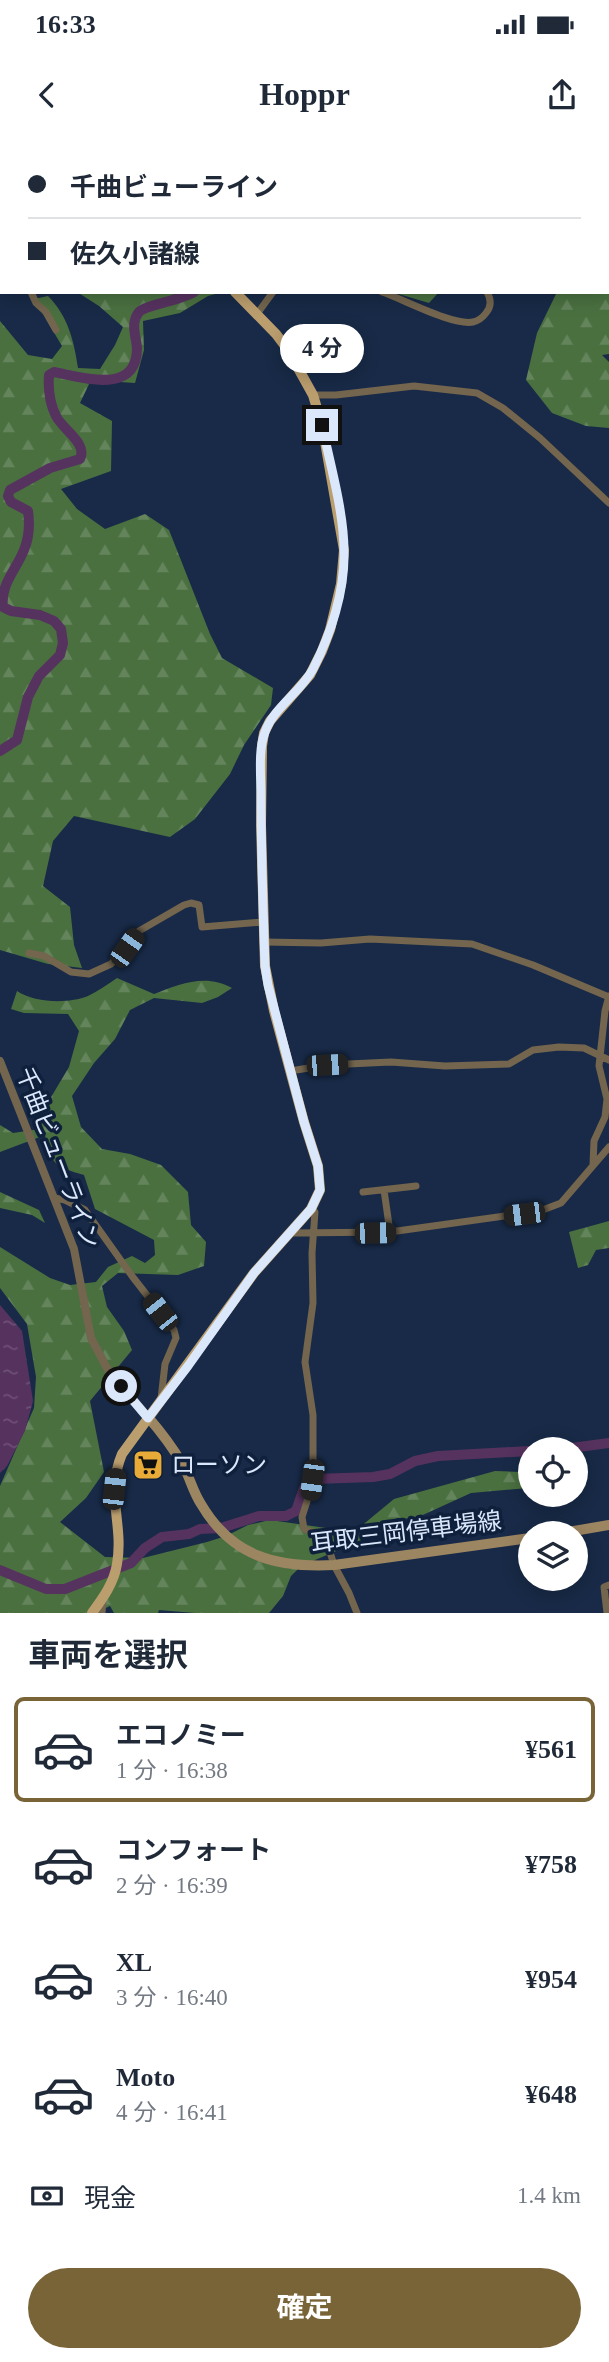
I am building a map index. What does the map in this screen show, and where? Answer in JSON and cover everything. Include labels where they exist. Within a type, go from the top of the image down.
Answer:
[{"type":"main road","points":[[92,1613],[114,1576],[119,1553],[114,1489],[116,1469],[122,1454],[254,1273],[311,1209],[320,1190],[320,1178],[268,985],[263,922],[261,825],[264,733],[276,712],[310,675],[322,652],[330,630],[343,568],[342,529],[322,425],[313,395],[297,362],[239,296]]},
{"type":"main road","name":"耳取三岡停車場線","points":[[148,1418],[183,1466],[199,1502],[220,1532],[252,1553],[280,1564],[334,1565],[518,1540]]},
{"type":"main road","points":[[588,1529],[609,1525]]},
{"type":"street","points":[[32,294],[56,330]]},
{"type":"street","points":[[257,314],[272,294]]},
{"type":"street","points":[[387,294],[462,322],[471,322],[485,314],[490,306],[488,294]]},
{"type":"street","points":[[313,395],[414,386],[477,393],[503,408],[540,438],[609,503]]},
{"type":"street","points":[[29,953],[44,957],[71,972],[89,974],[111,964],[139,931],[184,905],[199,905],[202,927],[263,922]]},
{"type":"street","points":[[264,942],[321,943],[370,939],[472,944],[609,996],[599,1055],[600,1075],[607,1099],[605,1117],[594,1141],[593,1166]]},
{"type":"street","points":[[290,1071],[327,1065],[391,1062],[445,1066],[509,1064],[533,1050],[559,1047],[584,1048],[609,1060]]},
{"type":"street","name":"千曲ビューライン","points":[[0,1061],[74,1249],[94,1346],[108,1370],[148,1418]]},
{"type":"street","points":[[289,1233],[390,1232],[540,1210],[561,1203],[609,1147]]},
{"type":"street","points":[[363,1192],[416,1186]]},
{"type":"street","points":[[384,1190],[390,1232]]},
{"type":"street","points":[[54,1198],[85,1210],[174,1330],[176,1338],[165,1364],[161,1400]]},
{"type":"street","points":[[311,1209],[315,1212],[313,1303],[305,1362],[313,1415],[313,1465],[309,1495],[302,1517],[304,1529],[324,1536],[334,1565],[357,1613]]},
{"type":"street","points":[[607,1613],[604,1587],[609,1585]]},
{"type":"street","points":[[102,1613],[103,1598]]},
{"type":"green space","points":[[80,294],[216,294],[180,313],[143,321],[144,350],[135,383],[91,380],[80,403],[112,421],[111,471],[61,489],[77,509],[105,529],[145,514],[169,530],[222,658],[273,688],[271,705],[244,745],[230,774],[195,819],[170,837],[74,816],[53,841],[43,886],[70,907],[74,945],[82,968],[48,964],[0,950],[0,321],[28,355],[52,359],[62,346],[34,299],[48,296],[61,312],[69,329],[78,368],[100,369],[123,327]]},
{"type":"green space","points":[[399,294],[437,294],[429,303]]},
{"type":"green space","points":[[556,294],[609,294],[609,354],[602,355],[609,362],[609,428],[586,426],[552,413],[526,380],[537,333]]},
{"type":"green space","points":[[117,978],[154,994],[202,981],[212,981],[232,988],[202,1003],[154,998],[130,1010],[115,1039],[94,1063],[72,1096],[81,1127],[102,1149],[130,1154],[161,1165],[188,1192],[191,1225],[206,1242],[204,1266],[178,1275],[118,1273],[102,1286],[107,1307],[124,1331],[132,1350],[90,1401],[104,1472],[86,1498],[60,1522],[105,1557],[143,1558],[207,1542],[248,1525],[270,1520],[354,1532],[394,1499],[495,1471],[518,1472],[518,1489],[471,1493],[414,1519],[397,1518],[369,1537],[301,1566],[291,1576],[283,1596],[269,1613],[159,1610],[158,1613],[114,1613],[110,1606],[95,1613],[0,1613],[0,1486],[34,1408],[36,1377],[27,1324],[0,1288],[0,1247],[50,1278],[70,1285],[96,1282],[108,1267],[132,1256],[145,1263],[155,1255],[154,1240],[95,1209],[84,1175],[56,1163],[49,1152],[45,1135],[0,1152],[0,1125],[13,1133],[40,1129],[41,1114],[69,1067],[79,1031],[68,1014],[24,1013],[11,1009],[17,991],[33,998],[52,1001],[80,999]]},
{"type":"green space","points":[[0,1192],[39,1210],[45,1223],[32,1215],[0,1208]]},
{"type":"green space","points":[[609,1221],[609,1248],[596,1250],[588,1265],[578,1268],[569,1232]]},
{"type":"water","points":[[0,1305],[22,1331],[33,1401],[25,1431],[7,1466],[0,1473]]},
{"type":"waterway","points":[[0,751],[17,740],[28,697],[39,676],[60,655],[63,643],[61,629],[54,621],[3,607],[4,592],[24,550],[29,526],[28,511],[11,502],[8,496],[10,490],[50,468],[80,459],[82,453],[78,442],[59,421],[54,411],[49,375],[54,372],[106,380],[128,373],[135,363],[137,348],[134,325],[139,312],[190,294]]},
{"type":"waterway","points":[[588,1446],[609,1443]]},
{"type":"waterway","points":[[0,1570],[46,1589],[65,1589],[131,1563],[145,1548],[162,1537],[189,1534],[200,1529],[221,1528],[259,1516],[286,1516],[296,1511],[304,1488],[314,1479],[390,1474],[415,1461],[438,1456],[518,1452]]},
{"type":"place","name":"ローソン","points":[[148,1465]]},
{"type":"route","points":[[121,1386],[148,1418],[254,1273],[311,1209],[320,1190],[318,1166],[268,985],[265,966],[261,825],[264,733],[276,712],[310,675],[322,652],[341,584],[344,550],[342,529],[322,425]]}]
